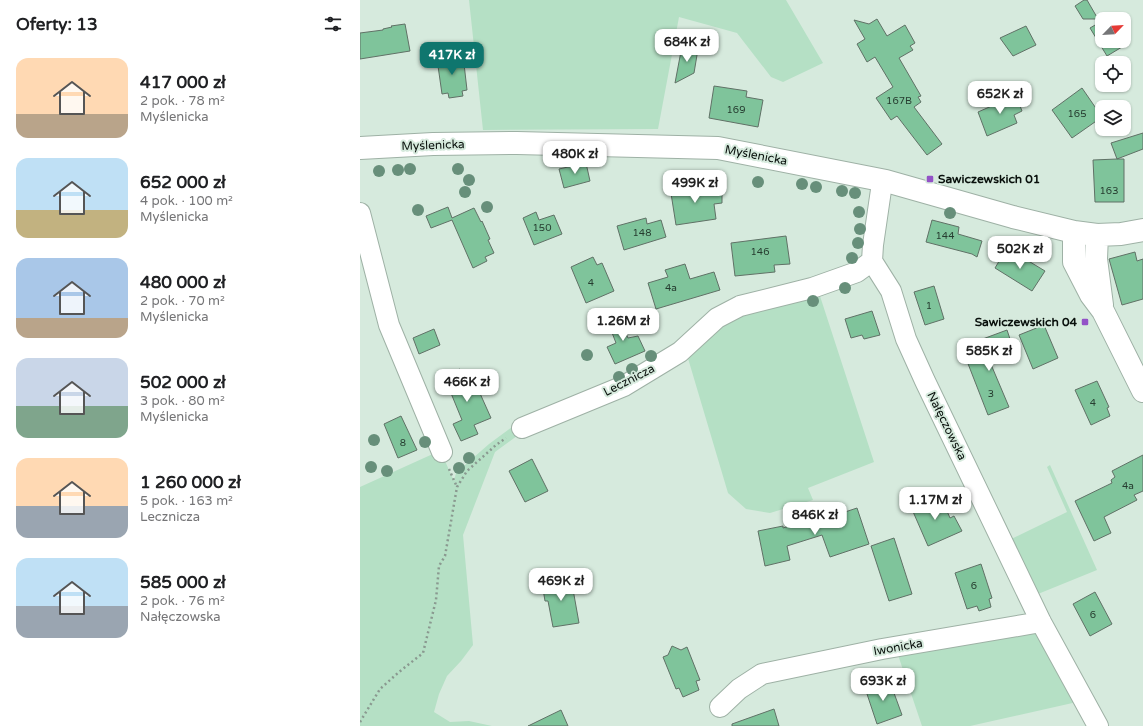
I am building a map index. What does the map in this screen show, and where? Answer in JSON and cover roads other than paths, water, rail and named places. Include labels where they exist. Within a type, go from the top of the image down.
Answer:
[{"type":"street","name":"Myślenicka","points":[[360,148],[433,144],[517,143],[718,148],[886,181],[1012,217],[1074,232],[1097,235],[1121,234],[1143,230]]},
{"type":"street","points":[[872,261],[881,190],[886,181]]},
{"type":"street","points":[[360,212],[389,325],[442,452]]},
{"type":"street","points":[[1074,232],[1074,262],[1090,295],[1103,311],[1143,391]]},
{"type":"street","points":[[1097,235],[1096,259],[1103,311]]},
{"type":"street","name":"Lecznicza","points":[[522,428],[624,386],[680,352],[717,318],[740,306],[812,288],[857,272],[872,261]]},
{"type":"street","name":"Nałęczowska","points":[[872,261],[891,291],[906,339],[925,381],[1041,622],[1098,726]]},
{"type":"street","name":"Iwonicka","points":[[720,707],[739,689],[762,674],[882,649],[1041,622]]},
{"type":"place","name":"Sawiczewskich 01","points":[[930,179]]},
{"type":"place","name":"Sawiczewskich 04","points":[[1085,322]]}]
